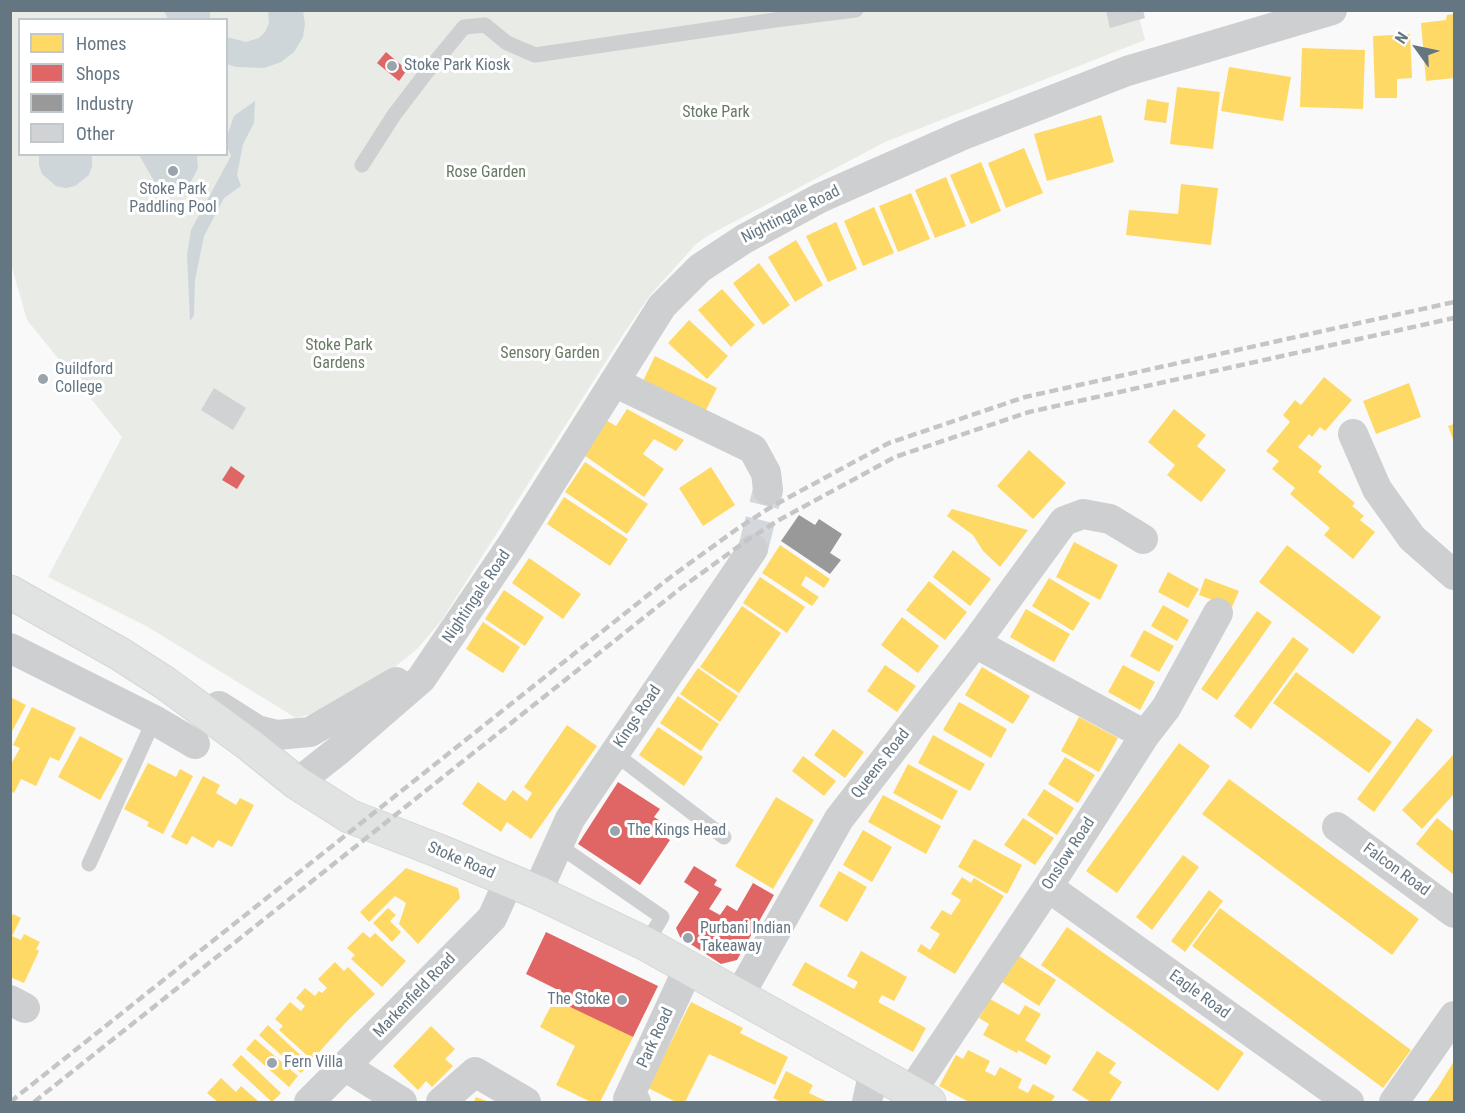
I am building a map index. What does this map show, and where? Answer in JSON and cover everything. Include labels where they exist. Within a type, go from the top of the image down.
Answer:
[{"type":"main road","name":"Stoke Road","points":[[10,592],[75,627],[165,683],[297,783],[349,816],[439,850],[646,944],[920,1097]]},
{"type":"street","name":"Nightingale Road","points":[[297,783],[421,679],[513,543],[662,306],[700,268],[744,239],[820,198],[963,135],[1126,71],[1332,10]]},
{"type":"street","points":[[614,382],[753,449],[766,473],[768,490]]},
{"type":"street","points":[[1353,434],[1377,489],[1412,538],[1455,575]]},
{"type":"street","name":"Queens Road","points":[[738,996],[839,819],[975,643],[1064,521],[1083,514],[1110,519],[1143,539]]},
{"type":"street","name":"Kings Road","points":[[523,887],[558,845],[570,819],[753,549]]},
{"type":"street","name":"Onslow Road","points":[[920,1097],[1048,887],[1145,735],[1166,708],[1218,613]]},
{"type":"street","name":"Nightingale Road","points":[[75,627],[125,644],[169,669],[229,713],[257,730],[277,735],[310,732],[436,659]]},
{"type":"street","points":[[975,643],[1145,735]]},
{"type":"street","points":[[10,648],[154,720],[195,744]]},
{"type":"street","name":"Falcon Road","points":[[1337,827],[1455,913]]},
{"type":"street","name":"Markenfield Road","points":[[309,1102],[523,887]]},
{"type":"street","name":"Eagle Road","points":[[1048,887],[1349,1102]]},
{"type":"street","name":"Park Road","points":[[636,1102],[628,1099],[688,969]]},
{"type":"street","points":[[1394,1102],[1455,1016]]},
{"type":"street","points":[[346,1067],[402,1102]]},
{"type":"street","points":[[441,1102],[475,1071],[525,1102]]},
{"type":"street","points":[[867,1102],[874,1071]]},
{"type":"lane","points":[[362,165],[401,107],[465,27],[485,25],[507,43],[535,55],[856,10]]},
{"type":"lane","points":[[89,864],[154,720]]},
{"type":"lane","points":[[614,753],[724,837]]},
{"type":"lane","points":[[558,845],[662,917],[646,944]]},
{"type":"green space","name":"Stoke Park Gardens","points":[[1137,10],[1145,40],[885,142],[696,244],[651,294],[624,333],[441,621],[417,649],[391,670],[320,712],[296,718],[148,627],[48,577],[122,437],[27,320],[11,264],[11,11]]},
{"type":"shaded area","points":[[164,11],[210,11],[210,18],[168,18]]},
{"type":"shaded area","points":[[268,11],[303,11],[305,24],[303,37],[294,52],[281,62],[264,68],[236,67],[228,64],[228,37],[246,42],[259,38],[269,23]]},
{"type":"shaded area","points":[[255,101],[254,123],[243,144],[237,175],[241,186],[224,198],[204,236],[195,280],[194,315],[190,321],[187,255],[191,230],[231,156],[228,148],[228,133],[234,116]]},
{"type":"shaded area","points":[[39,156],[92,156],[89,175],[75,186],[66,188],[56,186],[42,174]]},
{"type":"shaded area","name":"Stoke Park Paddling Pool","points":[[140,156],[197,156],[198,168],[190,183],[184,187],[166,188],[154,181]]},
{"type":"building: Homes","points":[[1454,14],[1454,78],[1426,81],[1421,23],[1446,20],[1447,15]]},
{"type":"building: Homes","points":[[1410,34],[1412,78],[1397,79],[1397,98],[1375,98],[1373,36]]},
{"type":"building: Homes","points":[[1302,48],[1365,50],[1363,109],[1300,107]]},
{"type":"building: Homes","points":[[1229,67],[1291,77],[1283,121],[1221,111]]},
{"type":"building: Homes","points":[[1177,87],[1220,92],[1213,149],[1170,144]]},
{"type":"building: Homes","points":[[1147,99],[1169,103],[1166,123],[1144,120]]},
{"type":"building: Homes","points":[[1101,115],[1114,162],[1047,181],[1034,134]]},
{"type":"building: Homes","points":[[1024,148],[1043,193],[1006,208],[988,163]]},
{"type":"building: Homes","points":[[981,162],[1001,211],[971,224],[950,175]]},
{"type":"building: Homes","points":[[946,177],[966,226],[935,238],[915,190]]},
{"type":"building: Homes","points":[[1181,184],[1218,188],[1211,245],[1126,235],[1129,210],[1178,214]]},
{"type":"building: Homes","points":[[911,193],[930,239],[898,252],[879,206]]},
{"type":"building: Homes","points":[[874,207],[894,253],[863,266],[844,221]]},
{"type":"building: Homes","points":[[836,222],[857,269],[828,282],[806,236]]},
{"type":"building: Homes","points":[[796,240],[823,285],[795,302],[768,257]]},
{"type":"building: Homes","points":[[759,263],[790,305],[763,325],[733,283]]},
{"type":"building: Homes","points":[[722,289],[755,325],[731,347],[698,310]]},
{"type":"building: Homes","points":[[689,320],[728,356],[707,379],[668,343]]},
{"type":"building: Homes","points":[[655,356],[717,388],[703,416],[641,385]]},
{"type":"building: Homes","points":[[1324,377],[1352,400],[1325,431],[1320,427],[1312,437],[1309,434],[1298,447],[1322,466],[1318,472],[1355,503],[1352,506],[1364,516],[1360,520],[1375,532],[1353,559],[1324,535],[1330,528],[1290,494],[1295,488],[1272,469],[1279,461],[1266,451],[1290,422],[1283,415],[1295,400],[1301,405]]},
{"type":"building: Homes","points":[[1409,383],[1421,417],[1376,434],[1363,401]]},
{"type":"building: Homes","points":[[627,409],[684,440],[676,451],[654,439],[643,454],[664,469],[644,497],[581,453],[604,419],[616,426]]},
{"type":"building: Homes","points":[[1174,409],[1206,435],[1197,446],[1226,470],[1201,502],[1167,475],[1175,465],[1148,442]]},
{"type":"building: Homes","points":[[1454,424],[1454,442],[1448,426]]},
{"type":"building: Homes","points":[[1029,450],[1066,483],[1033,519],[997,486]]},
{"type":"building: Homes","points":[[585,462],[648,504],[627,534],[565,492]]},
{"type":"building: Homes","points":[[711,467],[735,505],[703,526],[679,488]]},
{"type":"building: Homes","points":[[564,497],[628,539],[610,566],[547,524]]},
{"type":"building: Homes","points":[[952,509],[1028,530],[1000,567],[983,551],[973,535],[947,516]]},
{"type":"building: Homes","points":[[1074,542],[1118,565],[1100,600],[1056,577]]},
{"type":"building: Homes","points":[[780,545],[830,579],[824,588],[806,576],[801,585],[819,597],[812,606],[762,573]]},
{"type":"building: Homes","points":[[1287,545],[1381,617],[1353,654],[1259,582]]},
{"type":"building: Homes","points":[[953,550],[991,579],[970,606],[933,577]]},
{"type":"building: Homes","points":[[529,558],[581,594],[563,619],[512,583]]},
{"type":"building: Homes","points":[[1168,572],[1199,589],[1188,608],[1158,592]]},
{"type":"building: Homes","points":[[760,577],[805,607],[787,633],[743,603]]},
{"type":"building: Homes","points":[[1049,578],[1090,603],[1073,631],[1032,606]]},
{"type":"building: Homes","points":[[1205,578],[1239,591],[1232,607],[1199,595]]},
{"type":"building: Homes","points":[[929,581],[967,612],[945,640],[906,610]]},
{"type":"building: Homes","points":[[504,590],[544,617],[525,646],[485,619]]},
{"type":"building: Homes","points":[[1163,605],[1189,620],[1177,641],[1151,626]]},
{"type":"building: Homes","points":[[742,606],[781,633],[739,693],[700,667]]},
{"type":"building: Homes","points":[[1026,609],[1070,634],[1054,662],[1010,637]]},
{"type":"building: Homes","points":[[1257,611],[1272,622],[1217,700],[1201,689]]},
{"type":"building: Homes","points":[[902,617],[939,646],[918,673],[881,645]]},
{"type":"building: Homes","points":[[483,622],[520,647],[503,673],[466,649]]},
{"type":"building: Homes","points":[[1144,630],[1174,646],[1159,672],[1130,656]]},
{"type":"building: Homes","points":[[1293,637],[1309,649],[1251,729],[1234,716]]},
{"type":"building: Homes","points":[[885,665],[916,686],[897,712],[867,691]]},
{"type":"building: Homes","points":[[1123,665],[1155,682],[1140,710],[1108,692]]},
{"type":"building: Homes","points":[[982,667],[1030,696],[1013,724],[965,695]]},
{"type":"building: Homes","points":[[698,668],[738,696],[720,722],[680,694]]},
{"type":"building: Homes","points":[[1296,672],[1392,742],[1369,773],[1273,703]]},
{"type":"building: Homes","points":[[678,696],[719,724],[701,751],[660,723]]},
{"type":"building: Homes","points":[[10,697],[26,705],[10,735]]},
{"type":"building: Homes","points":[[959,702],[1007,729],[991,758],[943,730]]},
{"type":"building: Homes","points":[[32,707],[76,728],[59,761],[50,757],[36,786],[21,779],[14,793],[10,791],[10,766],[20,748],[13,745]]},
{"type":"building: Homes","points":[[1079,717],[1118,738],[1099,772],[1061,751]]},
{"type":"building: Homes","points":[[1417,718],[1433,730],[1374,812],[1357,799]]},
{"type":"building: Homes","points":[[567,725],[597,746],[531,839],[507,822],[501,832],[462,804],[478,782],[505,801],[513,790],[527,801],[532,793],[524,787]]},
{"type":"building: Homes","points":[[658,727],[703,757],[684,786],[639,755]]},
{"type":"building: Homes","points":[[833,729],[864,752],[845,778],[814,755]]},
{"type":"building: Homes","points":[[933,735],[985,764],[970,791],[918,763]]},
{"type":"building: Homes","points":[[80,736],[123,759],[100,800],[58,777]]},
{"type":"building: Homes","points":[[1179,743],[1210,766],[1117,893],[1086,871]]},
{"type":"building: Homes","points":[[1454,754],[1454,794],[1422,829],[1402,810]]},
{"type":"building: Homes","points":[[803,756],[836,781],[824,796],[792,771]]},
{"type":"building: Homes","points":[[1065,757],[1095,775],[1078,803],[1048,784]]},
{"type":"building: Homes","points":[[148,763],[176,777],[180,769],[193,776],[163,834],[147,826],[149,822],[124,809]]},
{"type":"building: Homes","points":[[908,764],[958,791],[942,820],[893,793]]},
{"type":"building: Homes","points":[[203,776],[220,785],[216,793],[236,805],[240,798],[254,805],[232,847],[218,840],[213,848],[192,836],[187,845],[171,837]]},
{"type":"building: Homes","points":[[1229,779],[1419,919],[1392,955],[1202,814]]},
{"type":"building: Homes","points":[[1044,789],[1074,808],[1057,835],[1027,815]]},
{"type":"building: Homes","points":[[883,795],[941,826],[926,854],[868,822]]},
{"type":"building: Homes","points":[[776,797],[814,820],[773,889],[735,866]]},
{"type":"building: Homes","points":[[1023,818],[1054,838],[1035,865],[1004,845]]},
{"type":"building: Homes","points":[[1437,818],[1454,832],[1454,875],[1416,844]]},
{"type":"building: Homes","points":[[863,830],[892,847],[872,882],[843,865]]},
{"type":"building: Homes","points":[[974,839],[1022,865],[1007,894],[958,867]]},
{"type":"building: Homes","points":[[1183,855],[1199,867],[1152,930],[1136,917]]},
{"type":"building: Homes","points":[[406,868],[458,888],[460,898],[418,944],[399,924],[406,903],[395,896],[369,922],[360,912]]},
{"type":"building: Homes","points":[[839,871],[867,887],[847,922],[819,906]]},
{"type":"building: Homes","points":[[962,877],[971,883],[974,878],[1004,896],[955,974],[917,951],[921,944],[930,950],[940,934],[930,928],[942,910],[951,915],[961,900],[951,894]]},
{"type":"building: Homes","points":[[1209,890],[1223,901],[1185,952],[1171,941]]},
{"type":"building: Homes","points":[[388,908],[396,915],[390,921],[401,932],[392,942],[373,923]]},
{"type":"building: Homes","points":[[1220,908],[1411,1050],[1383,1088],[1192,946]]},
{"type":"building: Homes","points":[[13,914],[21,918],[12,936],[21,940],[24,934],[40,942],[36,949],[39,951],[24,983],[10,977],[10,918]]},
{"type":"building: Homes","points":[[1067,927],[1244,1053],[1218,1091],[1041,965]]},
{"type":"building: Homes","points":[[363,932],[370,938],[375,933],[406,961],[382,987],[351,959],[355,955],[347,948]]},
{"type":"building: Homes","points":[[861,951],[907,977],[894,1001],[882,995],[878,1002],[926,1028],[913,1052],[792,985],[805,962],[854,989],[858,982],[847,976]]},
{"type":"building: Homes","points":[[1019,956],[1056,980],[1039,1006],[1002,982]]},
{"type":"building: Homes","points":[[335,962],[344,971],[348,967],[375,994],[312,1060],[279,1030],[283,1026],[275,1019],[290,1002],[301,1011],[305,1006],[296,998],[305,988],[315,996],[319,991],[322,993],[327,988],[318,979]]},
{"type":"building: Homes","points":[[555,998],[633,1037],[600,1102],[591,1102],[556,1085],[575,1046],[540,1027]]},
{"type":"building: Homes","points":[[990,999],[1019,1015],[1025,1005],[1041,1014],[1025,1040],[1051,1056],[1046,1065],[983,1035],[989,1024],[979,1018]]},
{"type":"building: Homes","points":[[691,1002],[743,1028],[740,1033],[788,1057],[775,1085],[709,1054],[685,1102],[676,1102],[648,1088]]},
{"type":"building: Homes","points":[[268,1025],[310,1064],[301,1073],[259,1035]]},
{"type":"building: Homes","points":[[431,1026],[455,1049],[445,1059],[453,1066],[432,1087],[426,1081],[418,1090],[393,1066]]},
{"type":"building: Homes","name":"Fern Villa","points":[[255,1039],[298,1076],[289,1087],[246,1049]]},
{"type":"building: Homes","points":[[968,1050],[990,1061],[985,1071],[995,1076],[1000,1067],[1022,1079],[1018,1088],[1028,1093],[1033,1084],[1055,1096],[1051,1102],[969,1102],[939,1086],[956,1055],[963,1059]]},
{"type":"building: Homes","points":[[1097,1051],[1116,1063],[1109,1073],[1122,1082],[1109,1102],[1091,1102],[1072,1090]]},
{"type":"building: Homes","points":[[241,1055],[281,1093],[272,1102],[232,1065]]},
{"type":"building: Homes","points":[[1454,1061],[1454,1102],[1427,1102],[1438,1087]]},
{"type":"building: Homes","points":[[786,1071],[813,1085],[809,1093],[828,1102],[781,1102],[773,1098]]},
{"type":"building: Homes","points":[[221,1078],[236,1092],[241,1086],[259,1102],[218,1102],[207,1093]]},
{"type":"building: Homes","points":[[476,1097],[489,1102],[474,1102]]},
{"type":"building: Shops","name":"Stoke Park Kiosk","points":[[386,52],[407,70],[399,81],[377,63]]},
{"type":"building: Shops","points":[[231,466],[245,476],[237,489],[222,480]]},
{"type":"building: Shops","points":[[618,782],[660,809],[654,817],[665,824],[659,833],[670,840],[640,885],[578,844]]},
{"type":"building: Shops","points":[[694,866],[717,880],[714,885],[722,889],[709,909],[720,915],[727,905],[737,911],[753,883],[774,895],[737,960],[721,964],[680,937],[676,928],[699,892],[684,882]]},
{"type":"building: Shops","points":[[546,932],[658,986],[633,1037],[564,1004],[568,995],[526,974]]},
{"type":"building: Industry","points":[[799,515],[815,525],[819,519],[842,534],[830,553],[841,560],[830,574],[781,541]]},
{"type":"building: Other","points":[[1106,10],[1143,10],[1145,18],[1110,28]]},
{"type":"building: Other","points":[[214,388],[246,408],[233,430],[201,410]]},
{"type":"tunnel","points":[[753,549],[768,490]]},
{"type":"railway","points":[[10,1102],[672,576],[771,507],[889,443],[1025,397],[1454,302]]},
{"type":"railway","points":[[34,1102],[681,588],[779,520],[895,457],[1029,412],[1454,318]]},
{"type":"place","name":"Stoke Park Kiosk","points":[[392,66]]},
{"type":"place","name":"Stoke Park Paddling Pool","points":[[173,171]]},
{"type":"place","name":"Guildford College","points":[[43,379]]},
{"type":"place","name":"The Kings Head","points":[[615,831]]},
{"type":"place","name":"Purbani Indian Takeaway","points":[[688,938]]},
{"type":"place","name":"The Stoke","points":[[622,1000]]},
{"type":"place","name":"Fern Villa","points":[[272,1063]]},
{"type":"park label","name":"Stoke Park","points":[[716,113]]},
{"type":"park label","name":"Rose Garden","points":[[486,173]]},
{"type":"park label","name":"Sensory Garden","points":[[550,354]]}]
